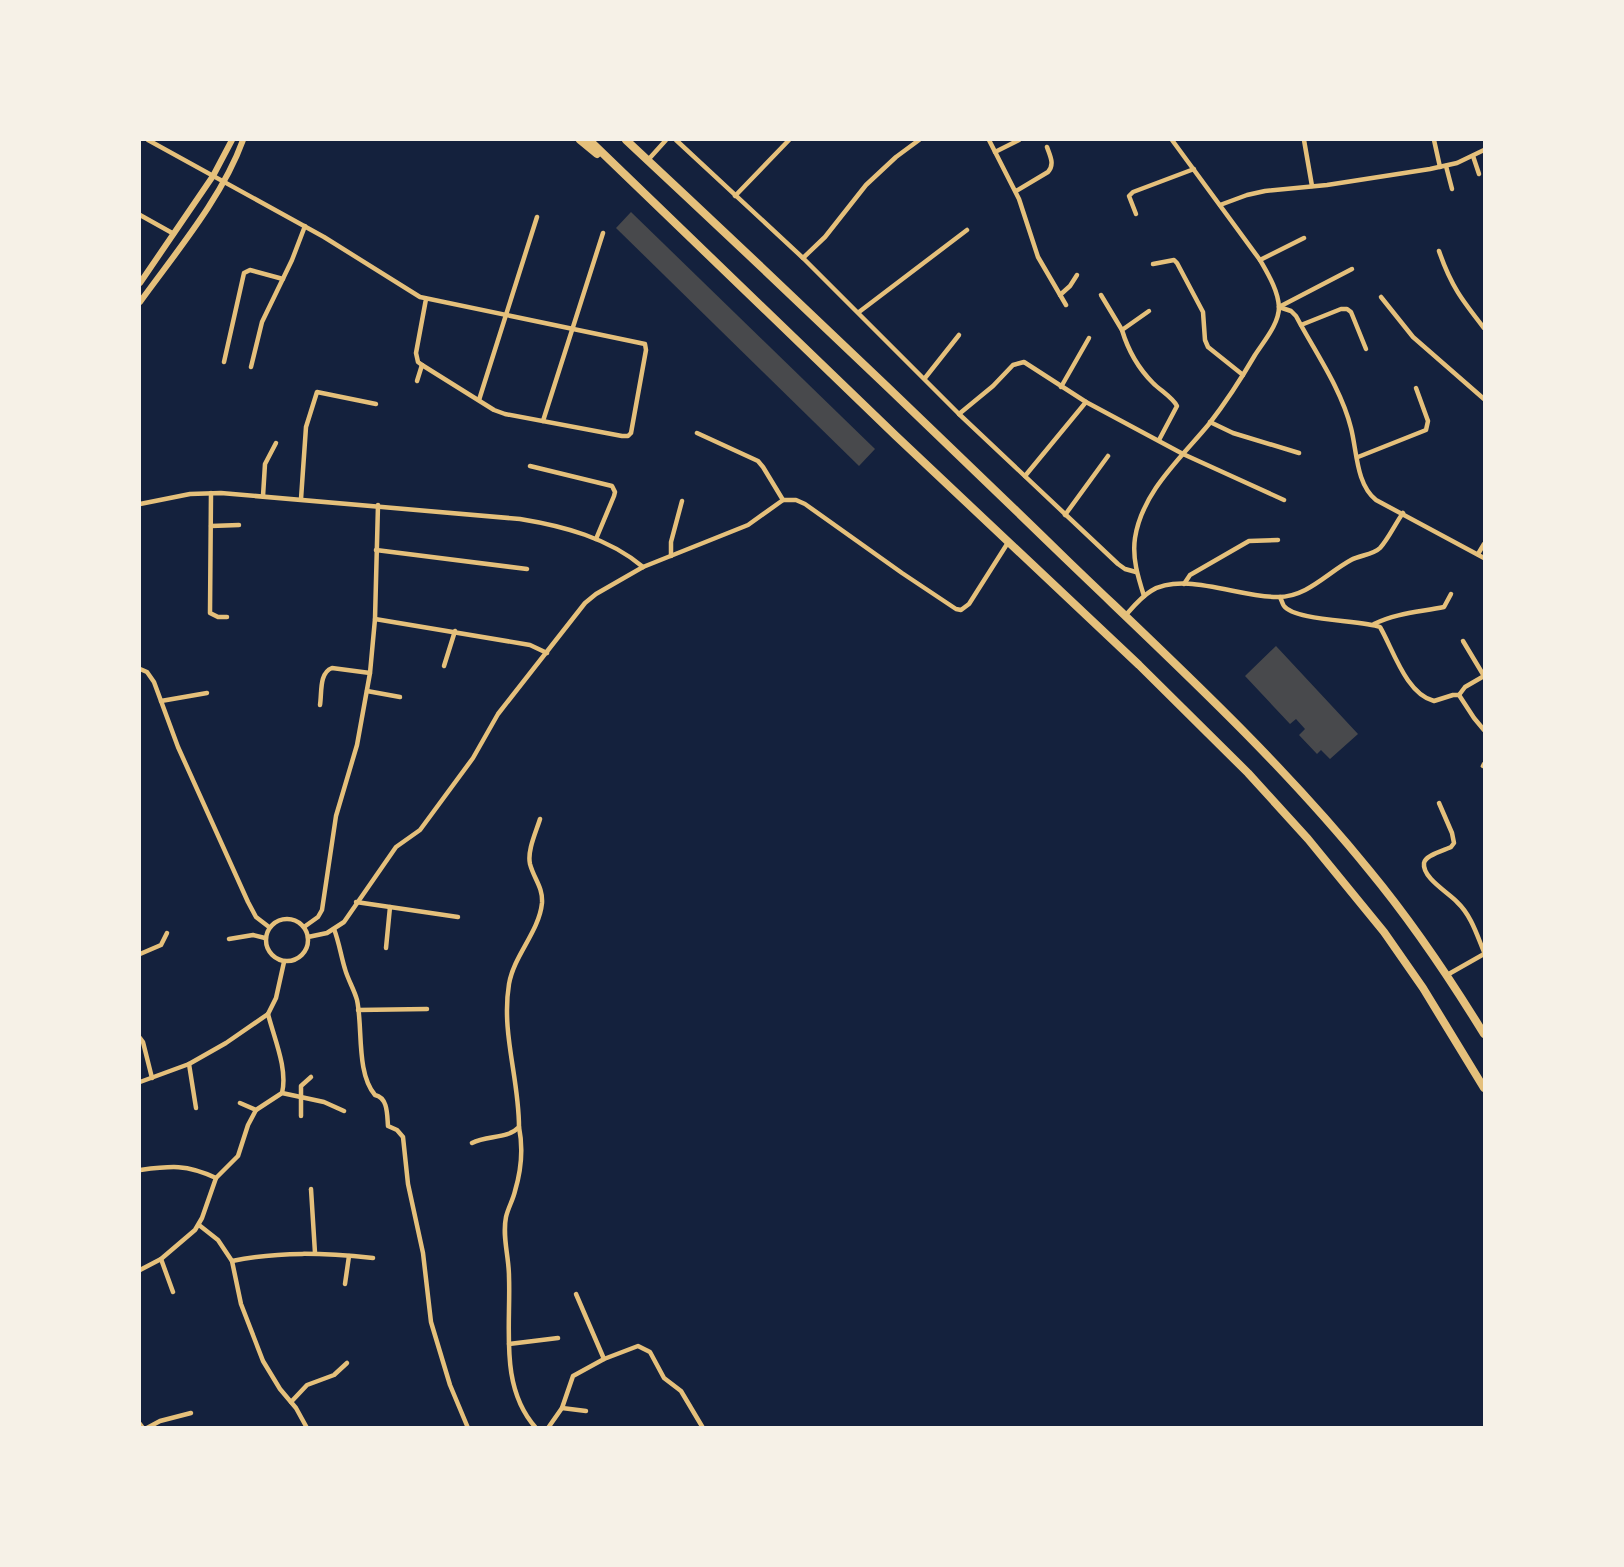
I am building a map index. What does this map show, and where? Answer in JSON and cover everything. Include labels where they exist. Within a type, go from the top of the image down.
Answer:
[{"type":"highway","points":[[580,140],[628,178]]},
{"type":"highway","points":[[590,140],[896,436],[1139,665],[1308,839],[1384,932],[1423,988],[1485,1088]]},
{"type":"highway","points":[[626,140],[1234,723],[1369,870],[1447,975],[1485,1034]]},
{"type":"highway","points":[[631,140],[648,160]]},
{"type":"main road","points":[[140,283],[213,176],[232,140]]},
{"type":"main road","points":[[140,302],[223,181],[243,140]]},
{"type":"street","points":[[148,140],[305,226],[413,294],[426,299],[645,344],[646,350],[631,433],[628,436],[622,436],[506,414],[494,410],[418,362],[416,353],[426,299]]},
{"type":"street","points":[[648,160],[666,140]]},
{"type":"street","points":[[676,140],[803,258],[959,414],[1065,515],[1118,564],[1136,572]]},
{"type":"street","points":[[735,196],[789,140]]},
{"type":"street","points":[[803,258],[825,237],[866,185],[896,157],[920,140]]},
{"type":"street","points":[[990,140],[1016,191],[1038,257],[1066,305]]},
{"type":"street","points":[[995,152],[1019,140]]},
{"type":"street","points":[[1144,596],[1136,572],[1134,540],[1145,507],[1156,488],[1210,423],[1243,375],[1276,322],[1279,307],[1270,279],[1260,260],[1172,140]]},
{"type":"street","points":[[1304,140],[1312,186]]},
{"type":"street","points":[[1434,140],[1440,167]]},
{"type":"street","points":[[1016,191],[1052,168],[1053,163],[1047,147]]},
{"type":"street","points":[[1220,205],[1265,191],[1327,186],[1446,166],[1485,150]]},
{"type":"street","points":[[1473,156],[1479,174]]},
{"type":"street","points":[[1446,166],[1452,189]]},
{"type":"street","points":[[1136,214],[1130,196],[1133,192],[1194,170]]},
{"type":"street","points":[[140,214],[174,234]]},
{"type":"street","points":[[479,400],[537,217]]},
{"type":"street","points":[[251,367],[262,322],[305,226]]},
{"type":"street","points":[[859,312],[967,230]]},
{"type":"street","points":[[543,421],[603,233]]},
{"type":"street","points":[[1260,260],[1304,238]]},
{"type":"street","points":[[1439,251],[1458,296],[1483,324]]},
{"type":"street","points":[[1153,264],[1169,259],[1178,263],[1203,312],[1205,340],[1208,347],[1243,375]]},
{"type":"street","points":[[1279,307],[1352,269]]},
{"type":"street","points":[[225,362],[244,273],[250,270],[283,279]]},
{"type":"street","points":[[1060,295],[1077,275]]},
{"type":"street","points":[[1101,295],[1140,367],[1177,406],[1159,440]]},
{"type":"street","points":[[1382,297],[1413,337],[1485,399]]},
{"type":"street","points":[[1279,307],[1293,312],[1346,409],[1367,491],[1376,500],[1485,558]]},
{"type":"street","points":[[1301,325],[1341,309],[1347,309],[1351,312],[1366,349]]},
{"type":"street","points":[[1122,330],[1149,311]]},
{"type":"street","points":[[925,378],[959,335]]},
{"type":"street","points":[[1062,387],[1089,338]]},
{"type":"street","points":[[959,414],[993,386],[1013,365],[1018,362],[1030,365],[1086,402],[1183,454],[1284,500]]},
{"type":"street","points":[[417,381],[422,364]]},
{"type":"street","points":[[1358,457],[1426,430],[1428,421],[1416,388]]},
{"type":"street","points":[[301,499],[306,427],[316,392],[376,404]]},
{"type":"street","points":[[1025,476],[1086,402]]},
{"type":"street","points":[[1210,423],[1233,433],[1299,453]]},
{"type":"street","points":[[697,432],[758,461],[783,500]]},
{"type":"street","points":[[263,496],[265,464],[276,442]]},
{"type":"street","points":[[1065,515],[1108,456]]},
{"type":"street","points":[[530,466],[612,486],[614,496],[596,539]]},
{"type":"street","points":[[211,493],[210,613],[218,617],[227,617]]},
{"type":"street","points":[[140,504],[190,494],[211,493],[378,505],[519,519],[566,527],[596,539],[643,567]]},
{"type":"street","points":[[308,937],[321,935],[334,929],[346,919],[396,847],[420,830],[473,758],[498,714],[590,598],[643,567],[741,528],[783,500],[802,501],[951,607],[961,610],[969,604],[1009,541]]},
{"type":"street","points":[[671,556],[671,542],[682,501]]},
{"type":"street","points":[[304,927],[318,917],[322,910],[336,816],[357,745],[367,691],[375,619],[378,505]]},
{"type":"street","points":[[1125,616],[1144,596],[1159,587],[1184,584],[1280,597],[1300,592],[1317,584],[1347,562],[1379,549],[1403,513]]},
{"type":"street","points":[[211,526],[239,525]]},
{"type":"street","points":[[1184,584],[1190,575],[1248,541],[1278,540]]},
{"type":"street","points":[[1478,554],[1485,544]]},
{"type":"street","points":[[376,550],[527,569]]},
{"type":"street","points":[[1280,597],[1283,606],[1290,610],[1337,622],[1374,624],[1410,612],[1422,613],[1444,607],[1451,594]]},
{"type":"street","points":[[375,619],[530,645],[547,653]]},
{"type":"street","points":[[1374,624],[1380,627],[1399,666],[1422,695],[1434,700],[1453,694],[1459,695],[1485,730]]},
{"type":"street","points":[[444,666],[455,631]]},
{"type":"street","points":[[1459,695],[1465,687],[1485,676],[1463,641]]},
{"type":"street","points":[[320,705],[324,675],[327,670],[333,668],[370,673]]},
{"type":"street","points":[[140,669],[150,676],[178,747],[248,902],[256,917],[269,927]]},
{"type":"street","points":[[367,691],[400,697]]},
{"type":"street","points":[[161,701],[207,693]]},
{"type":"street","points":[[1439,803],[1454,843],[1426,858],[1424,867],[1439,888],[1466,912],[1485,953],[1447,975]]},
{"type":"street","points":[[536,1428],[523,1412],[515,1391],[509,1344],[509,1270],[504,1232],[506,1215],[518,1179],[521,1145],[516,1091],[508,1044],[508,1001],[514,968],[540,912],[541,886],[530,860],[540,819]]},
{"type":"street","points":[[356,902],[459,917]]},
{"type":"street","points":[[386,948],[390,907]]},
{"type":"street","points":[[284,919],[295,920],[304,927],[308,937],[304,953],[295,960],[284,962],[270,954],[265,938],[269,927],[284,919]]},
{"type":"street","points":[[334,929],[344,968],[357,999],[362,1056],[370,1087],[375,1095],[381,1096],[384,1102],[388,1126],[397,1130],[403,1137],[408,1184],[423,1253],[431,1322],[450,1385],[468,1428]]},
{"type":"street","points":[[140,954],[161,945],[167,933]]},
{"type":"street","points":[[229,939],[253,935],[265,938]]},
{"type":"street","points":[[140,1082],[189,1064],[226,1043],[268,1014],[276,998],[284,962]]},
{"type":"street","points":[[358,1010],[427,1009]]},
{"type":"street","points":[[268,1014],[283,1073],[282,1093]]},
{"type":"street","points":[[140,1038],[152,1078]]},
{"type":"street","points":[[189,1064],[196,1108]]},
{"type":"street","points":[[301,1116],[301,1086],[311,1077]]},
{"type":"street","points":[[140,1270],[161,1259],[199,1225],[216,1178],[238,1156],[248,1125],[256,1110],[282,1093],[324,1102],[344,1111]]},
{"type":"street","points":[[240,1102],[256,1110]]},
{"type":"street","points":[[472,1143],[487,1137],[509,1134],[519,1127]]},
{"type":"street","points":[[140,1170],[172,1166],[188,1167],[216,1178]]},
{"type":"street","points":[[311,1189],[315,1253]]},
{"type":"street","points":[[199,1225],[218,1240],[232,1261],[241,1304],[260,1354],[272,1377],[307,1428]]},
{"type":"street","points":[[232,1261],[273,1255],[315,1253],[372,1258]]},
{"type":"street","points":[[345,1284],[349,1256]]},
{"type":"street","points":[[161,1259],[173,1292]]},
{"type":"street","points":[[576,1294],[604,1359]]},
{"type":"street","points":[[509,1344],[558,1338]]},
{"type":"street","points":[[548,1428],[562,1408],[573,1376],[634,1346],[646,1349],[664,1378],[681,1391],[703,1428]]},
{"type":"street","points":[[291,1402],[307,1385],[334,1375],[347,1363]]},
{"type":"street","points":[[562,1408],[586,1411]]},
{"type":"street","points":[[140,1424],[145,1428],[160,1421],[191,1413]]},
{"type":"building","points":[[631,212],[875,449],[859,466],[616,228]]},
{"type":"building","points":[[1276,646],[1358,734],[1330,759],[1321,750],[1317,754],[1299,735],[1305,729],[1296,719],[1290,724],[1245,676]]}]
